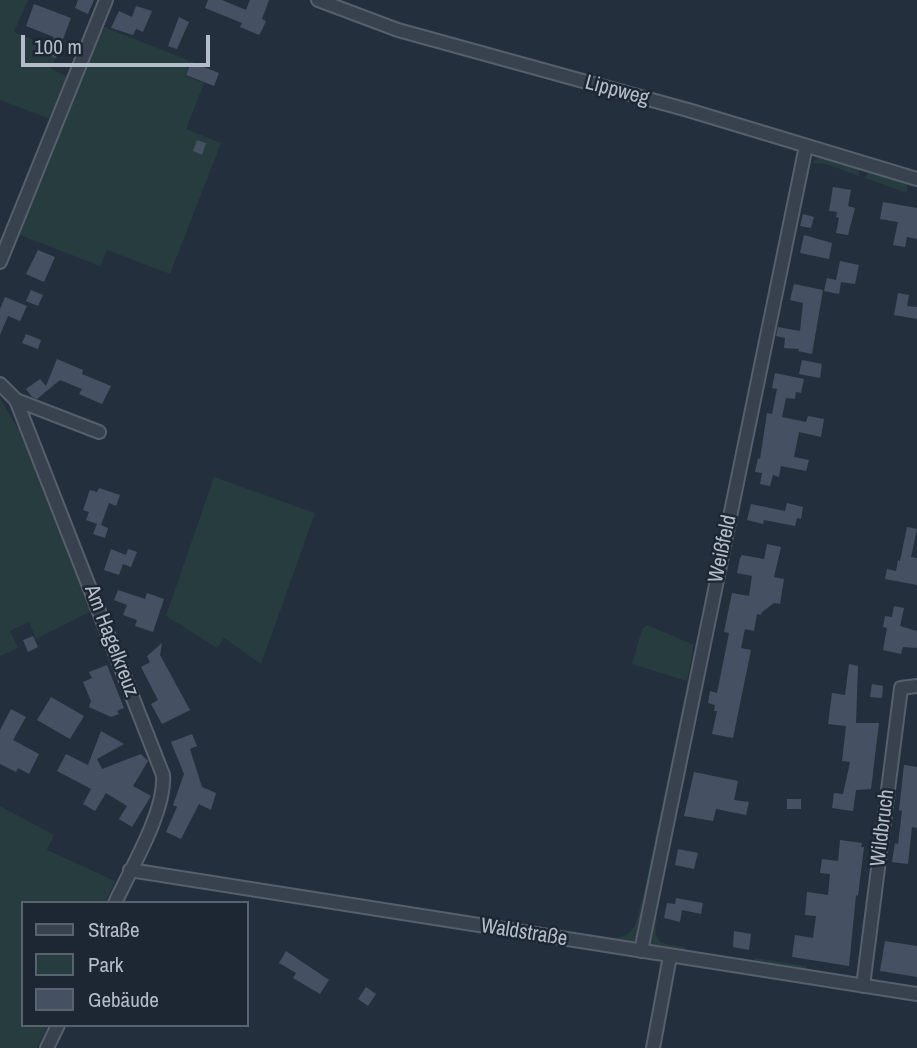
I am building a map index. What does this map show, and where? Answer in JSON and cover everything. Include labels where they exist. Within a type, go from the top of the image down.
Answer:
[{"type":"street","points":[[0,262],[106,0]]},
{"type":"street","name":"Lippweg","points":[[317,0],[398,30],[688,110],[917,179]]},
{"type":"street","name":"Weißfeld","points":[[641,951],[806,146]]},
{"type":"street","name":"Am Hagelkreuz","points":[[0,384],[16,400],[163,775],[162,800],[116,901]]},
{"type":"street","points":[[16,400],[99,432]]},
{"type":"street","name":"Wildbruch","points":[[863,986],[901,688],[917,686]]},
{"type":"street","name":"Waldstraße","points":[[130,870],[917,994]]},
{"type":"street","points":[[653,1048],[670,956]]},
{"type":"street","points":[[47,1048],[57,1027]]},
{"type":"green space","points":[[0,0],[28,0],[14,32],[59,50],[51,69],[71,78],[53,120],[0,100]]},
{"type":"green space","points":[[102,26],[190,61],[185,76],[204,83],[186,129],[221,143],[170,274],[107,250],[100,266],[15,233]]},
{"type":"green space","points":[[824,157],[860,168],[859,176],[826,164],[811,163]]},
{"type":"green space","points":[[869,171],[905,183],[907,193],[865,178]]},
{"type":"green space","points":[[0,398],[22,436],[91,611],[36,639],[29,622],[10,631],[18,648],[0,656]]},
{"type":"green space","points":[[214,477],[315,513],[261,664],[224,638],[217,648],[166,616]]},
{"type":"green space","points":[[647,625],[694,645],[687,681],[632,664],[642,629]]},
{"type":"green space","points":[[688,681],[692,682],[639,936],[633,944],[599,939],[621,937],[628,934],[635,924]]},
{"type":"green space","points":[[0,806],[54,835],[47,850],[115,881],[106,901],[21,901],[21,1027],[47,1027],[37,1048],[0,1048]]},
{"type":"green space","points":[[657,919],[658,938],[665,944],[685,947],[683,954],[654,948],[651,944],[652,923]]},
{"type":"green space","points":[[754,958],[807,966],[805,972],[753,964]]},
{"type":"building","points":[[78,0],[94,0],[88,14],[75,8]]},
{"type":"building","points":[[208,0],[222,0],[246,10],[250,0],[269,0],[262,19],[266,21],[259,35],[240,27],[242,23],[205,8]]},
{"type":"building","points":[[34,4],[71,18],[56,58],[48,55],[54,37],[26,26]]},
{"type":"building","points":[[136,6],[152,11],[143,32],[136,29],[133,35],[111,28],[119,11],[132,17]]},
{"type":"building","points":[[179,17],[189,22],[177,49],[168,46]]},
{"type":"building","points":[[191,62],[219,73],[214,86],[186,75]]},
{"type":"building","points":[[197,140],[206,143],[202,155],[193,151]]},
{"type":"building","points":[[833,187],[851,190],[848,206],[855,208],[848,235],[836,233],[839,218],[836,217],[837,212],[829,211]]},
{"type":"building","points":[[883,202],[917,208],[917,239],[907,237],[905,247],[893,245],[898,222],[880,219]]},
{"type":"building","points":[[803,214],[814,217],[811,228],[800,226]]},
{"type":"building","points":[[804,235],[832,243],[829,259],[800,253]]},
{"type":"building","points":[[38,250],[55,257],[44,282],[26,274]]},
{"type":"building","points":[[840,261],[859,265],[855,284],[841,282],[839,294],[824,291],[827,278],[836,280]]},
{"type":"building","points":[[794,284],[823,290],[812,354],[798,351],[799,349],[784,348],[785,338],[776,336],[778,327],[800,331],[803,303],[790,300]]},
{"type":"building","points":[[31,290],[43,295],[38,306],[26,301]]},
{"type":"building","points":[[898,293],[909,295],[907,306],[917,307],[917,319],[894,315]]},
{"type":"building","points":[[5,297],[27,306],[20,321],[8,316],[0,335],[0,309]]},
{"type":"building","points":[[26,334],[41,340],[38,349],[22,343]]},
{"type":"building","points":[[57,359],[83,370],[82,374],[111,386],[102,404],[79,394],[82,389],[60,380],[37,399],[32,397],[26,389],[40,379],[46,386]]},
{"type":"building","points":[[802,360],[822,364],[820,378],[799,374]]},
{"type":"building","points":[[775,373],[804,379],[801,393],[796,392],[795,399],[786,398],[782,417],[806,422],[808,416],[824,419],[821,437],[799,432],[794,457],[809,460],[806,471],[781,466],[779,477],[773,475],[770,486],[760,484],[762,473],[755,472],[758,458],[760,459],[767,413],[772,414],[777,389],[772,388]]},
{"type":"building","points":[[99,488],[120,495],[116,506],[109,503],[101,525],[108,528],[105,538],[93,534],[97,524],[86,520],[89,512],[83,510],[90,490],[97,492]]},
{"type":"building","points":[[787,503],[803,507],[801,519],[797,518],[795,526],[764,520],[763,524],[747,520],[751,504],[785,511]]},
{"type":"building","points":[[907,527],[917,529],[911,557],[917,558],[917,585],[885,579],[887,569],[896,571]]},
{"type":"building","points":[[767,544],[781,547],[774,577],[784,579],[780,604],[774,603],[761,615],[757,614],[754,631],[745,629],[741,648],[751,650],[733,738],[712,734],[717,711],[714,711],[715,705],[708,703],[710,691],[717,693],[729,633],[724,632],[732,593],[749,596],[752,576],[737,573],[740,558],[742,555],[764,559]]},
{"type":"building","points":[[111,549],[126,555],[128,549],[137,552],[131,567],[123,564],[119,575],[104,570]]},
{"type":"building","points":[[118,590],[145,599],[147,593],[164,599],[153,632],[135,626],[137,620],[123,615],[127,605],[114,600]]},
{"type":"building","points":[[894,606],[904,608],[900,626],[917,631],[917,648],[903,647],[901,654],[883,650],[887,628],[883,627],[885,616],[892,617]]},
{"type":"building","points":[[33,636],[38,647],[28,652],[23,640]]},
{"type":"building","points":[[162,643],[160,655],[190,710],[162,724],[151,704],[158,700],[141,667],[150,662],[147,656]]},
{"type":"building","points":[[849,664],[858,666],[856,723],[879,723],[871,789],[856,790],[853,811],[832,808],[834,793],[843,794],[850,762],[842,761],[846,726],[828,724],[832,693],[845,695]]},
{"type":"building","points":[[107,665],[124,708],[111,717],[89,707],[91,701],[83,682],[92,678],[89,672]]},
{"type":"building","points":[[872,684],[883,686],[882,698],[870,697]]},
{"type":"building","points":[[51,697],[84,716],[70,739],[37,720]]},
{"type":"building","points":[[11,709],[26,717],[13,740],[39,754],[29,774],[18,768],[16,772],[0,764],[0,730]]},
{"type":"building","points":[[101,731],[124,744],[97,759],[102,769],[141,754],[148,761],[133,786],[151,796],[132,827],[119,819],[127,806],[106,793],[95,811],[83,804],[91,789],[57,771],[66,754],[88,765]]},
{"type":"building","points":[[192,734],[197,746],[190,749],[202,787],[216,793],[211,810],[199,804],[181,839],[166,832],[177,807],[173,805],[184,774],[171,742]]},
{"type":"building","points":[[904,765],[917,767],[917,828],[912,827],[908,864],[892,862],[895,843],[898,844]]},
{"type":"building","points":[[694,772],[738,781],[734,800],[749,802],[746,815],[716,809],[713,821],[684,816]]},
{"type":"building","points":[[787,799],[801,799],[801,809],[787,809]]},
{"type":"building","points":[[840,840],[862,843],[861,847],[864,847],[849,966],[792,957],[795,935],[813,938],[816,916],[805,915],[807,892],[828,895],[830,874],[820,873],[822,859],[838,861]]},
{"type":"building","points":[[678,849],[698,853],[694,869],[675,865]]},
{"type":"building","points":[[676,898],[703,903],[701,914],[682,910],[680,922],[664,918],[667,903],[675,904]]},
{"type":"building","points":[[734,931],[751,934],[749,950],[733,947]]},
{"type":"building","points":[[885,941],[917,946],[917,977],[880,971]]},
{"type":"building","points":[[286,951],[329,980],[320,994],[293,978],[296,973],[279,963]]},
{"type":"building","points":[[366,987],[376,994],[368,1006],[358,999]]}]
